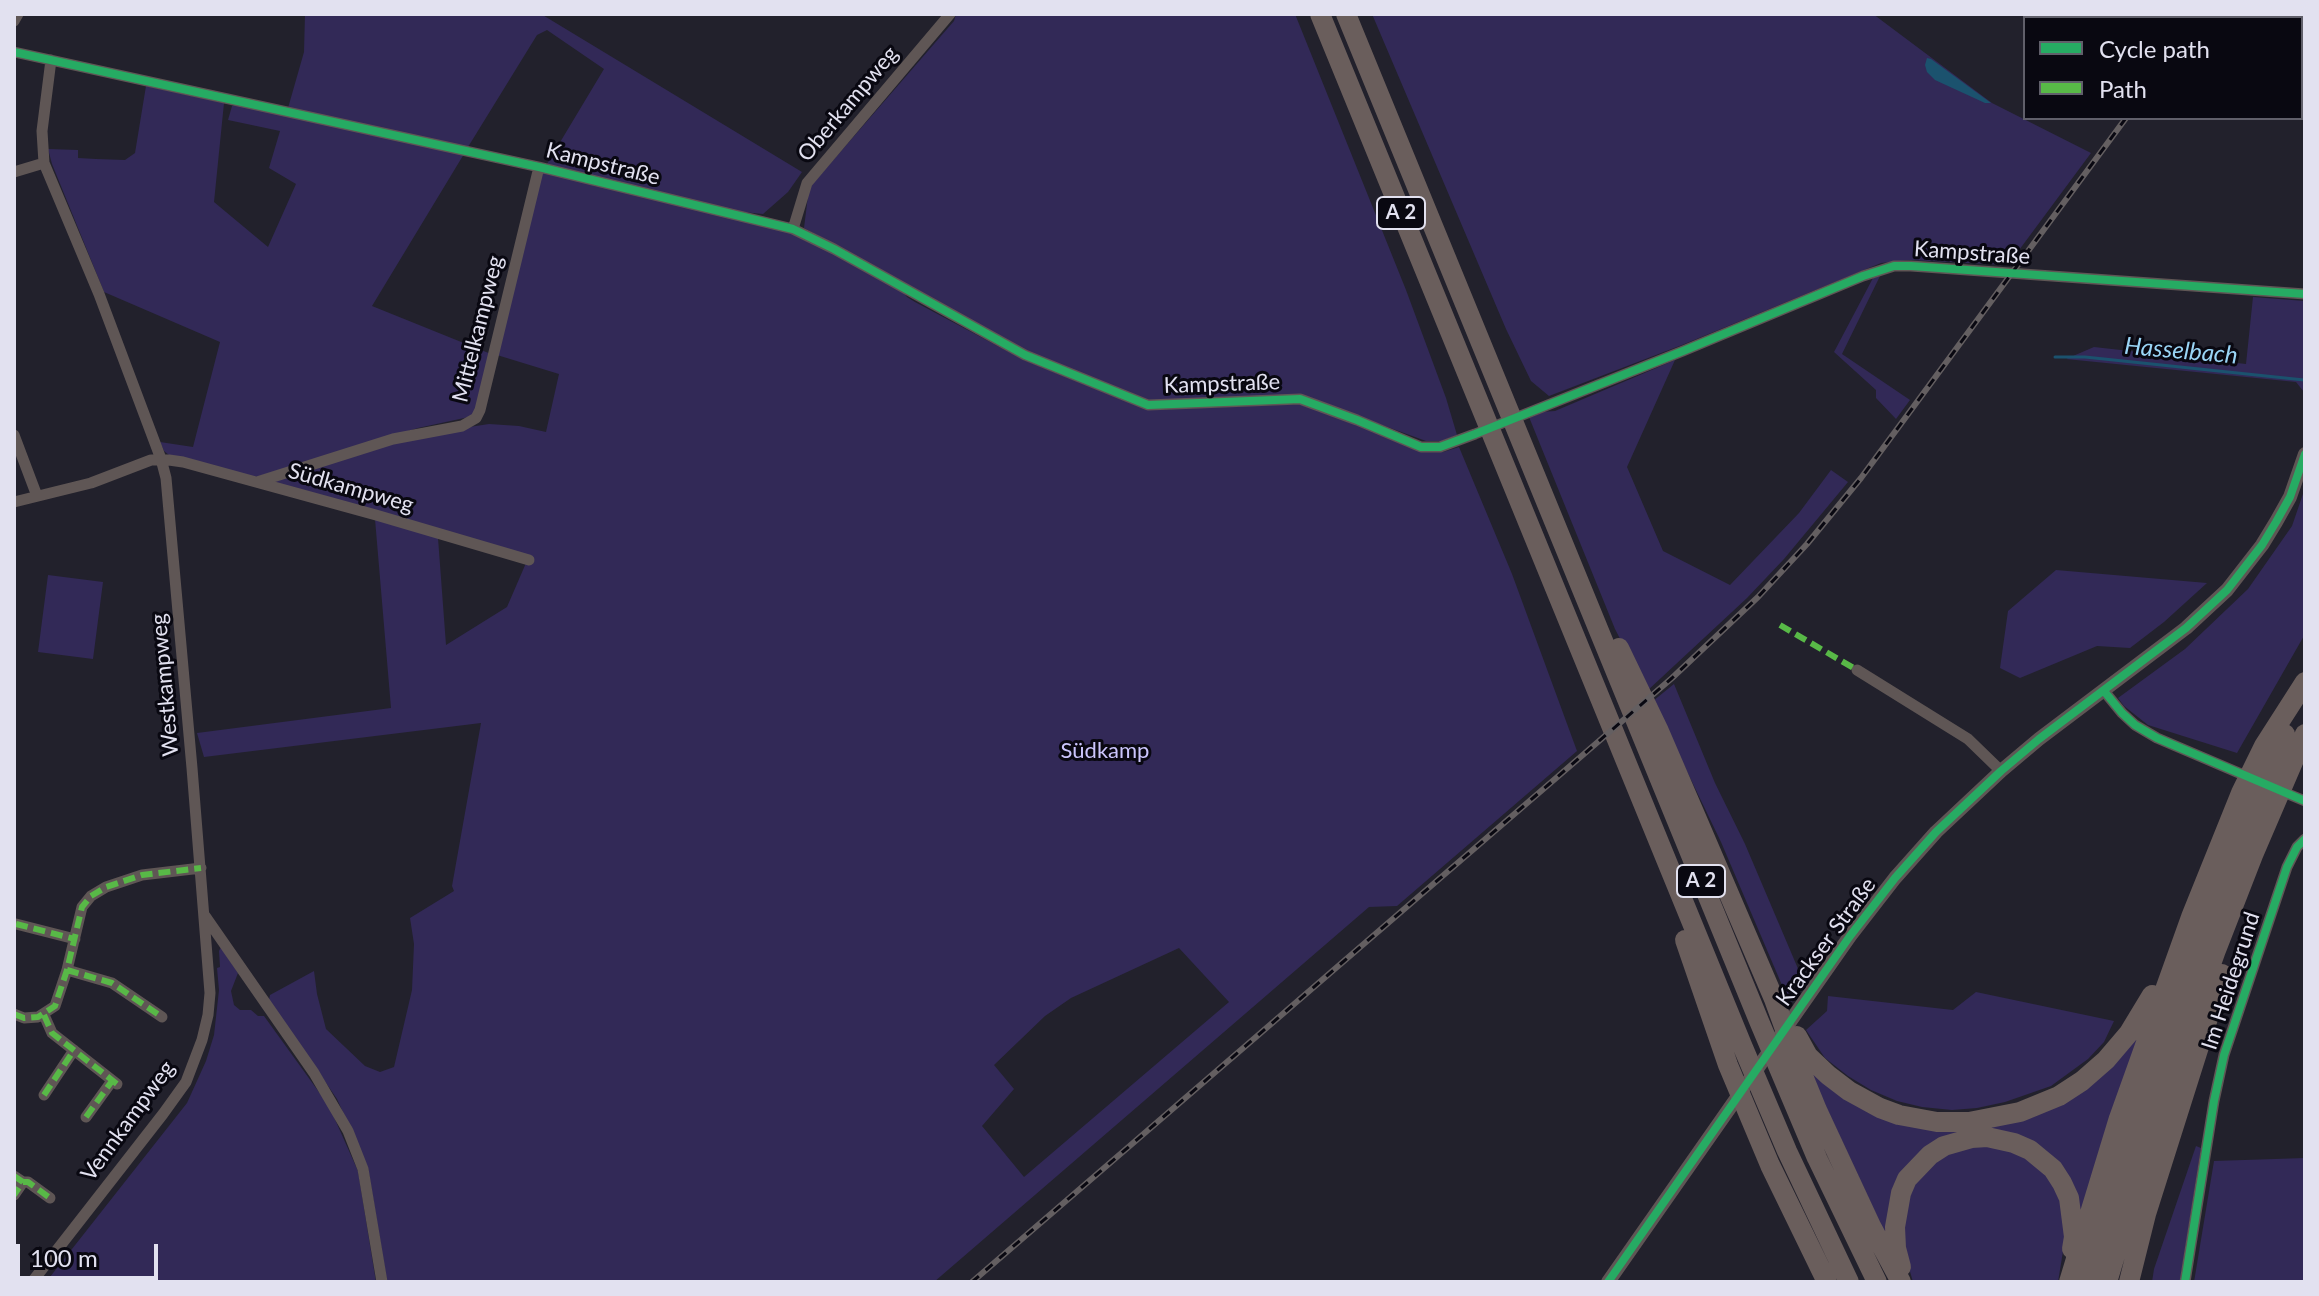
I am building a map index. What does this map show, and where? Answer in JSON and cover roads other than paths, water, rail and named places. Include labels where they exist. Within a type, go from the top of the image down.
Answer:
[{"type":"highway","name":"A 2","points":[[1320,14],[1742,1045],[1792,1163],[1849,1282]]},
{"type":"highway","name":"A 2","points":[[1346,14],[1571,562],[1651,735],[1781,1075],[1877,1282]]},
{"type":"highway","points":[[2068,1282],[2119,1118],[2191,917],[2241,793],[2264,746],[2305,682]]},
{"type":"highway","points":[[2087,1282],[2136,1119],[2187,975],[2259,791],[2305,690]]},
{"type":"highway","points":[[2107,1282],[2154,1126],[2216,950],[2305,734]]},
{"type":"highway","points":[[1651,735],[1797,1048],[1871,1226],[1904,1282]]},
{"type":"highway","points":[[2127,1282],[2283,784]]},
{"type":"highway","points":[[1647,815],[1646,838],[1728,1065],[1770,1165],[1827,1282]]},
{"type":"highway","points":[[1797,1048],[1849,1091],[1899,1115],[1953,1123],[2020,1112],[2059,1096],[2106,1060],[2148,1004],[2191,917]]},
{"type":"highway","points":[[1904,1282],[1896,1248],[1895,1227],[1901,1193],[1907,1179],[1923,1161],[1944,1146],[1987,1137],[2030,1150],[2062,1183],[2069,1198],[2074,1237],[2068,1282]]},
{"type":"highway","points":[[1770,1165],[1784,1208],[1816,1282]]},
{"type":"street","points":[[14,21],[18,14]]},
{"type":"street","name":"Oberkampweg","points":[[793,229],[807,183],[950,14]]},
{"type":"street","name":"Kampstraße","points":[[14,52],[539,167],[793,229],[1025,355],[1148,405],[1300,399],[1421,447],[1440,447],[1475,434],[1894,266],[2305,294]]},
{"type":"street","name":"Westkampweg","points":[[51,60],[42,131],[44,163],[99,294],[161,459],[170,513],[205,916]]},
{"type":"street","points":[[14,172],[44,163]]},
{"type":"street","name":"Mittelkampweg","points":[[257,482],[393,439],[462,426],[476,418],[539,167]]},
{"type":"street","points":[[14,435],[37,496]]},
{"type":"street","name":"Krackser Straße","points":[[1608,1282],[1850,936],[1895,878],[1936,832],[2001,771],[2186,628],[2227,590],[2276,522],[2290,497],[2305,454]]},
{"type":"street","points":[[14,502],[91,483],[161,459]]},
{"type":"street","name":"Südkampweg","points":[[161,459],[257,482],[529,560]]},
{"type":"street","points":[[1857,670],[1968,739],[2001,771]]},
{"type":"street","points":[[2104,691],[2135,725],[2157,738],[2305,801]]},
{"type":"street","name":"Im Heidegrund","points":[[2185,1282],[2224,1055],[2287,867],[2297,847],[2305,839]]},
{"type":"street","points":[[14,1014],[30,1018],[52,1010],[67,970],[82,907],[96,892],[148,874],[201,868]]},
{"type":"street","points":[[205,916],[314,1073],[348,1131],[363,1169],[382,1282]]},
{"type":"street","name":"Vennkampweg","points":[[32,1282],[186,1082],[199,1051],[208,1015],[210,978],[205,916]]},
{"type":"street","points":[[16,924],[75,939]]},
{"type":"street","points":[[67,970],[112,983],[162,1017]]},
{"type":"street","points":[[44,1015],[52,1033],[114,1082],[86,1117]]},
{"type":"street","points":[[44,1095],[74,1050]]},
{"type":"street","points":[[14,1195],[18,1179],[28,1182],[50,1198]]},
{"type":"water","points":[[1927,58],[1991,103],[1935,80],[1927,72]]},
{"type":"waterway","name":"Hasselbach","points":[[2055,357],[2085,357],[2304,380]]},
{"type":"railway","points":[[972,1282],[1672,678],[1758,597],[1861,478],[2125,120]]},
{"type":"park label","name":"Südkamp","points":[[1105,751]]}]
